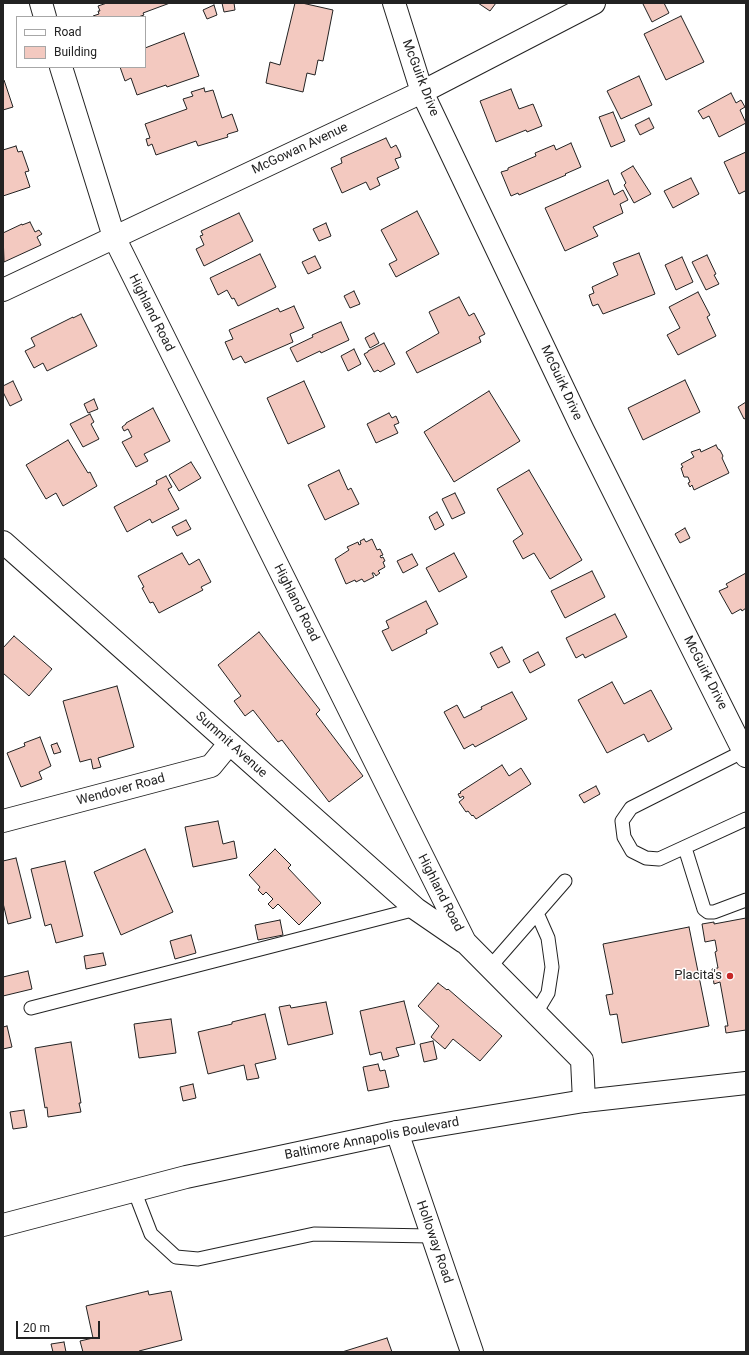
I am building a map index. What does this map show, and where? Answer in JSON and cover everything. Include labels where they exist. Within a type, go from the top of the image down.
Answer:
[{"type":"street","points":[[41,3],[45,16]]},
{"type":"street","name":"McGuirk Drive","points":[[394,3],[422,92],[583,430],[745,753]]},
{"type":"street","name":"McGowan Avenue","points":[[3,290],[422,92],[594,3]]},
{"type":"street","name":"Highland Road","points":[[61,68],[114,237],[465,942],[582,1060],[584,1101]]},
{"type":"street","name":"Summit Avenue","points":[[3,542],[416,909],[465,942]]},
{"type":"street","name":"Wendover Road","points":[[3,821],[210,766],[229,744]]},
{"type":"street","name":"Baltimore Annapolis Boulevard","points":[[3,1225],[186,1177],[397,1132],[584,1101],[746,1084]]},
{"type":"street","name":"Holloway Road","points":[[397,1132],[472,1352]]},
{"type":"lane","points":[[745,753],[631,808],[622,821],[624,837],[632,851],[646,858],[659,859],[746,819]]},
{"type":"lane","points":[[684,848],[704,909],[708,912],[714,912],[746,900]]},
{"type":"lane","points":[[490,967],[565,881]]},
{"type":"lane","points":[[31,1008],[416,909]]},
{"type":"lane","points":[[536,1013],[548,994],[552,967],[548,938],[537,913]]},
{"type":"lane","points":[[134,1190],[151,1234],[176,1257],[198,1259],[314,1234],[432,1236]]},
{"type":"building","points":[[107,3],[170,3],[143,13],[144,15],[141,16],[93,16],[99,14],[98,11],[100,11],[98,6]]},
{"type":"building","points":[[222,3],[234,3],[235,10],[224,12]]},
{"type":"building","points":[[295,3],[302,3],[333,10],[323,61],[318,60],[315,75],[307,73],[303,92],[266,83],[270,62],[280,65]]},
{"type":"building","points":[[478,3],[496,3],[490,11]]},
{"type":"building","points":[[664,3],[669,13],[652,22],[643,4]]},
{"type":"building","points":[[214,5],[217,15],[207,19],[203,10]]},
{"type":"building","points":[[681,16],[704,62],[666,80],[644,34]]},
{"type":"building","points":[[184,33],[199,76],[137,95],[131,78],[125,81],[120,68],[146,68],[146,48]]},
{"type":"building","points":[[639,76],[652,105],[621,119],[607,91]]},
{"type":"building","points":[[3,80],[13,107],[3,110]]},
{"type":"building","points":[[204,88],[205,92],[213,90],[222,118],[232,114],[238,131],[228,134],[228,137],[198,146],[196,141],[156,155],[152,144],[148,146],[146,139],[150,138],[145,124],[187,109],[183,99],[193,96],[191,92]]},
{"type":"building","points":[[511,89],[519,109],[533,104],[542,126],[527,132],[526,130],[496,142],[480,101]]},
{"type":"building","points":[[731,93],[736,103],[741,100],[745,107],[740,110],[746,123],[719,137],[709,116],[703,119],[698,111]]},
{"type":"building","points":[[613,112],[625,141],[611,147],[599,117]]},
{"type":"building","points":[[649,118],[654,128],[640,135],[635,125]]},
{"type":"building","points":[[386,138],[391,148],[396,145],[400,153],[401,157],[395,159],[399,168],[377,178],[380,185],[370,190],[366,182],[342,193],[331,168],[342,163],[341,158]]},
{"type":"building","points":[[571,143],[581,167],[519,195],[518,193],[511,196],[501,172],[536,156],[535,153],[554,145],[556,150]]},
{"type":"building","points":[[16,146],[18,152],[22,151],[28,168],[29,171],[25,172],[30,187],[3,196],[3,150]]},
{"type":"building","points":[[746,152],[746,193],[745,191],[739,194],[724,162]]},
{"type":"building","points":[[633,166],[651,194],[634,203],[624,185],[626,183],[621,173]]},
{"type":"building","points":[[691,178],[699,194],[673,208],[664,191]]},
{"type":"building","points":[[608,180],[614,195],[623,190],[628,200],[620,204],[623,213],[593,227],[598,236],[565,251],[545,208]]},
{"type":"building","points":[[417,211],[439,254],[396,277],[389,264],[397,260],[381,230]]},
{"type":"building","points":[[239,213],[253,241],[204,266],[196,249],[204,245],[200,236],[203,235],[201,231]]},
{"type":"building","points":[[30,222],[35,232],[39,230],[42,234],[37,237],[41,245],[4,262],[3,233]]},
{"type":"building","points":[[326,223],[331,236],[319,241],[313,229]]},
{"type":"building","points":[[639,253],[655,294],[603,314],[598,304],[593,306],[592,304],[589,295],[594,293],[592,287],[618,275],[613,263]]},
{"type":"building","points":[[260,254],[276,287],[238,306],[234,298],[232,299],[227,290],[218,295],[210,278]]},
{"type":"building","points":[[707,255],[719,284],[706,290],[692,262]]},
{"type":"building","points":[[315,256],[321,268],[308,274],[302,262]]},
{"type":"building","points":[[682,257],[693,282],[676,290],[665,265]]},
{"type":"building","points":[[354,291],[360,304],[350,308],[344,296]]},
{"type":"building","points":[[698,292],[710,315],[707,317],[716,336],[678,355],[667,335],[680,328],[669,307]]},
{"type":"building","points":[[459,297],[469,316],[474,313],[485,334],[479,337],[481,342],[417,373],[406,352],[439,333],[429,312]]},
{"type":"building","points":[[294,306],[304,328],[290,334],[293,342],[245,363],[241,356],[233,360],[225,342],[233,339],[229,330],[278,308],[280,312]]},
{"type":"building","points":[[81,314],[97,346],[47,371],[43,363],[34,368],[25,351],[35,346],[31,338]]},
{"type":"building","points":[[341,322],[349,340],[297,362],[290,348],[313,337],[312,335]]},
{"type":"building","points":[[374,333],[379,343],[370,348],[365,338]]},
{"type":"building","points":[[384,343],[395,364],[380,372],[378,370],[374,372],[364,354]]},
{"type":"building","points":[[354,349],[361,364],[348,371],[341,356]]},
{"type":"building","points":[[685,380],[700,412],[643,440],[628,408]]},
{"type":"building","points":[[13,381],[22,400],[10,406],[3,392],[3,386]]},
{"type":"building","points":[[304,381],[325,427],[288,444],[267,398]]},
{"type":"building","points":[[489,391],[520,441],[454,482],[424,432]]},
{"type":"building","points":[[94,399],[98,409],[88,413],[84,404]]},
{"type":"building","points":[[746,402],[746,418],[744,419],[738,407]]},
{"type":"building","points":[[153,408],[170,441],[144,454],[148,461],[136,467],[122,442],[132,437],[128,429],[124,431],[122,427],[126,423]]},
{"type":"building","points":[[389,413],[392,418],[396,416],[399,423],[394,425],[398,433],[376,443],[367,424]]},
{"type":"building","points":[[90,414],[94,422],[91,424],[99,439],[83,447],[70,424]]},
{"type":"building","points":[[68,440],[88,473],[90,472],[97,486],[63,506],[56,493],[46,499],[26,465]]},
{"type":"building","points":[[716,445],[723,456],[722,458],[729,473],[694,490],[692,485],[690,487],[688,483],[690,482],[688,477],[684,477],[681,468],[683,467],[681,464],[694,457],[691,452],[700,449],[701,452]]},
{"type":"building","points":[[191,462],[201,478],[179,491],[169,475]]},
{"type":"building","points":[[339,470],[348,490],[351,488],[359,504],[325,520],[308,485]]},
{"type":"building","points":[[529,470],[582,560],[550,579],[534,553],[523,559],[513,541],[523,534],[497,489]]},
{"type":"building","points":[[166,476],[172,487],[168,489],[179,509],[152,523],[150,519],[127,532],[114,507],[157,484],[156,481]]},
{"type":"building","points":[[455,493],[465,513],[452,519],[442,499]]},
{"type":"building","points":[[437,512],[444,525],[435,530],[429,517]]},
{"type":"building","points":[[186,520],[191,529],[177,536],[172,527]]},
{"type":"building","points":[[685,528],[690,538],[680,543],[675,534]]},
{"type":"building","points":[[364,539],[366,542],[372,539],[377,550],[380,549],[383,555],[380,556],[381,558],[383,557],[385,561],[383,562],[385,567],[378,571],[380,573],[376,576],[372,573],[374,577],[364,582],[362,579],[346,584],[335,559],[349,550],[347,547],[358,542],[359,545],[361,544],[360,541]]},
{"type":"building","points":[[182,553],[189,565],[199,559],[211,582],[201,587],[203,590],[159,613],[153,602],[150,603],[142,588],[144,587],[138,576]]},
{"type":"building","points":[[454,553],[467,577],[439,592],[426,568]]},
{"type":"building","points":[[412,554],[418,565],[403,573],[397,561]]},
{"type":"building","points":[[592,571],[605,597],[565,618],[551,591]]},
{"type":"building","points":[[746,573],[746,608],[732,614],[719,591],[728,587],[726,584]]},
{"type":"building","points":[[426,601],[438,624],[426,630],[427,633],[392,651],[382,631],[389,628],[386,621]]},
{"type":"building","points":[[615,614],[627,637],[585,658],[583,654],[576,658],[566,638]]},
{"type":"building","points":[[259,632],[320,710],[316,714],[363,776],[329,802],[282,740],[278,742],[253,710],[245,716],[234,701],[241,696],[218,665]]},
{"type":"building","points":[[14,636],[52,669],[29,696],[3,673],[3,648]]},
{"type":"building","points":[[502,647],[510,662],[498,668],[490,653]]},
{"type":"building","points":[[538,652],[545,665],[530,673],[523,660]]},
{"type":"building","points":[[612,682],[624,704],[651,690],[672,729],[648,742],[644,734],[607,753],[578,700]]},
{"type":"building","points":[[117,686],[134,747],[98,758],[101,767],[93,769],[91,759],[80,762],[63,701]]},
{"type":"building","points":[[512,692],[527,719],[475,747],[473,744],[464,749],[444,712],[457,705],[464,718],[482,709],[481,707]]},
{"type":"building","points":[[40,737],[51,766],[39,772],[42,779],[21,787],[7,753],[25,746],[24,743]]},
{"type":"building","points":[[57,743],[61,752],[54,754],[51,745]]},
{"type":"building","points":[[502,765],[509,776],[521,768],[531,784],[476,819],[468,811],[466,812],[459,802],[464,798],[463,796],[460,798],[458,794]]},
{"type":"building","points":[[596,786],[600,794],[584,803],[579,795]]},
{"type":"building","points":[[218,821],[223,844],[234,841],[237,858],[193,867],[185,827]]},
{"type":"building","points":[[145,849],[173,912],[121,935],[94,872]]},
{"type":"building","points":[[275,849],[291,865],[288,868],[321,903],[299,925],[278,904],[273,909],[268,904],[273,899],[266,892],[263,895],[258,890],[260,887],[249,875]]},
{"type":"building","points":[[16,858],[31,918],[8,924],[3,903],[3,861]]},
{"type":"building","points":[[65,861],[83,936],[56,943],[51,924],[45,926],[31,869]]},
{"type":"building","name":"Placita's","points":[[746,918],[746,1030],[726,1033],[725,1026],[728,1026],[720,982],[714,984],[712,969],[718,968],[715,952],[717,951],[715,940],[705,942],[702,924],[714,922],[714,924]]},
{"type":"building","points":[[280,920],[283,935],[258,940],[255,925]]},
{"type":"building","points":[[689,927],[709,1026],[622,1043],[617,1014],[610,1015],[606,995],[613,994],[603,944]]},
{"type":"building","points":[[191,935],[196,953],[175,959],[170,941]]},
{"type":"building","points":[[103,953],[106,965],[86,969],[84,956]]},
{"type":"building","points":[[28,971],[32,989],[3,996],[3,977]]},
{"type":"building","points":[[438,983],[447,990],[448,989],[502,1036],[480,1061],[453,1039],[445,1049],[431,1037],[439,1026],[418,1006]]},
{"type":"building","points":[[404,1001],[415,1044],[396,1048],[399,1056],[384,1060],[381,1052],[370,1055],[360,1011]]},
{"type":"building","points":[[326,1002],[333,1034],[288,1045],[279,1007],[290,1005],[291,1008]]},
{"type":"building","points":[[265,1014],[276,1059],[255,1064],[259,1078],[247,1080],[244,1065],[208,1074],[198,1032]]},
{"type":"building","points":[[171,1019],[176,1053],[139,1058],[134,1024]]},
{"type":"building","points":[[7,1026],[12,1047],[3,1049],[3,1027]]},
{"type":"building","points":[[433,1041],[437,1059],[424,1062],[420,1044]]},
{"type":"building","points":[[71,1042],[81,1103],[79,1103],[81,1112],[48,1117],[47,1107],[45,1108],[35,1048]]},
{"type":"building","points":[[378,1064],[380,1071],[385,1070],[389,1087],[368,1091],[363,1067]]},
{"type":"building","points":[[193,1084],[196,1098],[183,1101],[180,1087]]},
{"type":"building","points":[[24,1110],[27,1127],[13,1129],[10,1112]]},
{"type":"building","points":[[148,1291],[149,1295],[171,1291],[182,1340],[139,1351],[140,1352],[83,1352],[80,1341],[93,1338],[86,1306]]},
{"type":"building","points":[[387,1338],[392,1352],[342,1352]]},
{"type":"building","points":[[64,1342],[66,1352],[53,1352],[51,1344]]},
{"type":"place","name":"Placita's","points":[[730,976]]}]
